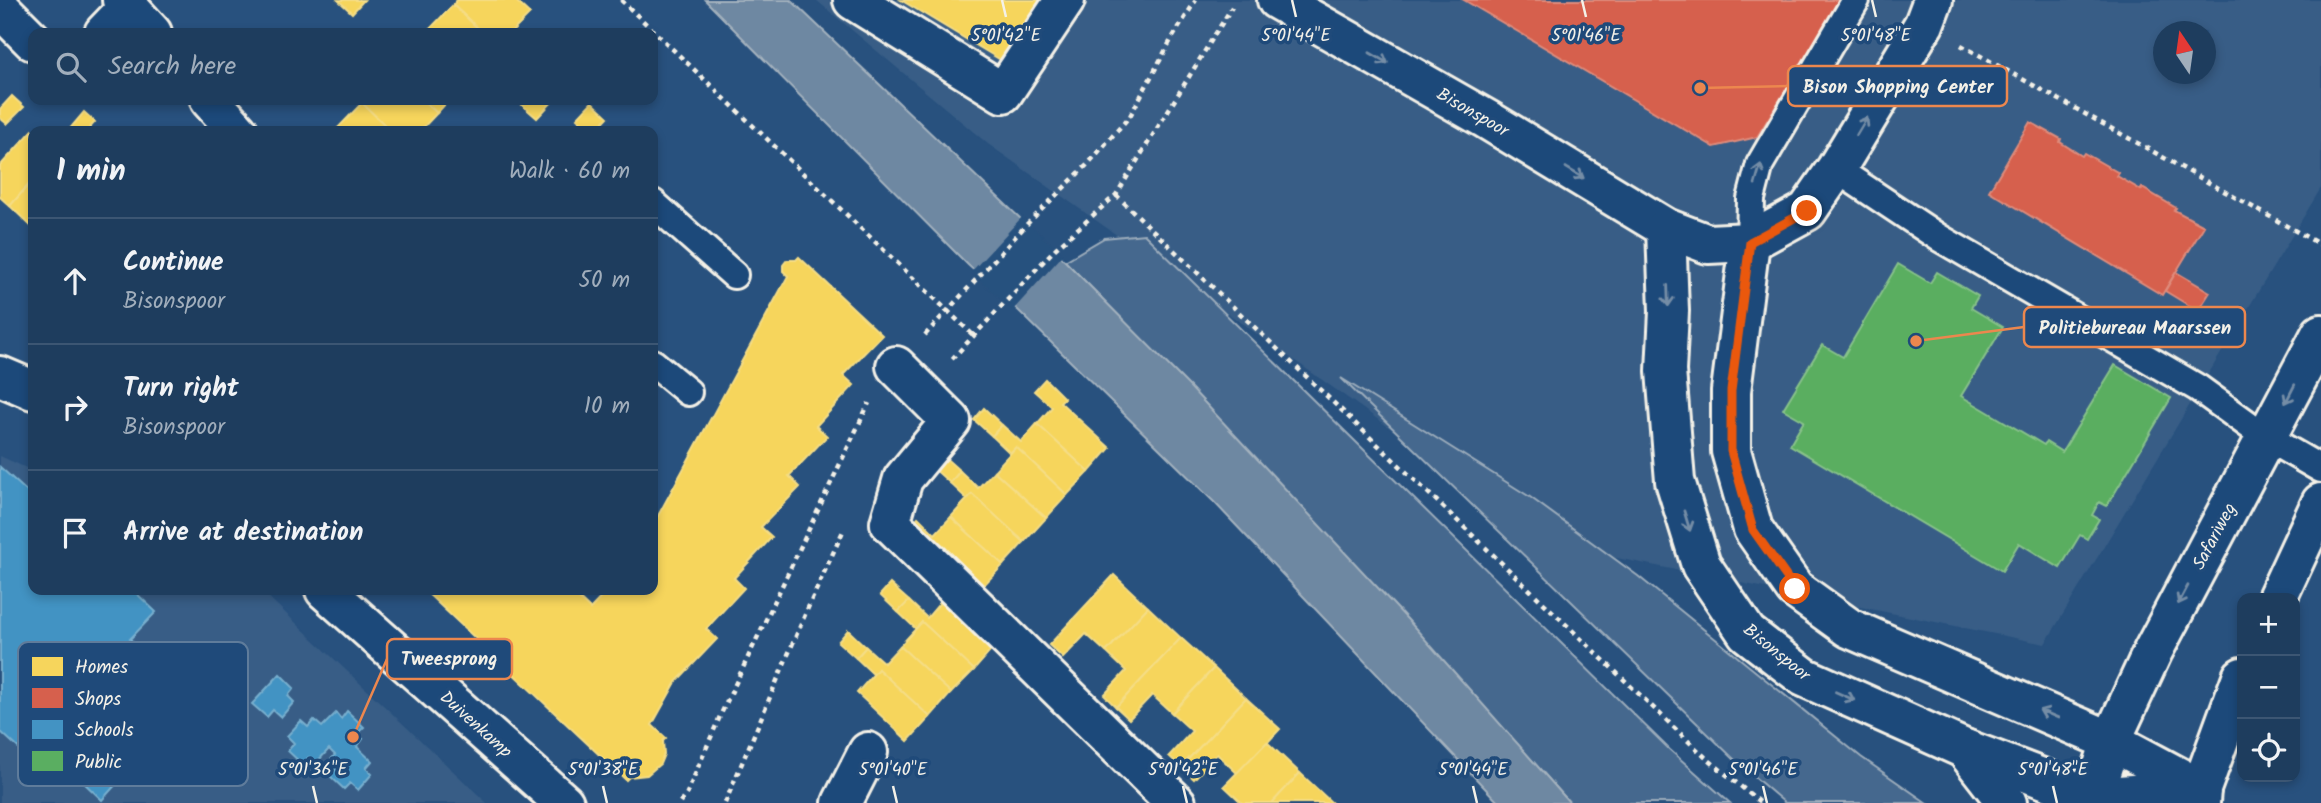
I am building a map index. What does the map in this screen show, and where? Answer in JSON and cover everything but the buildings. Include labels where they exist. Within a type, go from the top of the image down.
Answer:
[{"type":"street","points":[[853,0],[1003,93],[1065,0]]},
{"type":"street","name":"Bisonspoor","points":[[1277,0],[1486,119],[1666,228],[1708,244],[1750,242],[1807,211],[1836,169],[1928,12]]},
{"type":"street","points":[[0,8],[28,36]]},
{"type":"street","points":[[215,105],[233,126]]},
{"type":"street","name":"Bisonspoor","points":[[1666,228],[1669,310],[1666,372],[1675,481],[1701,565],[1747,633],[1804,677],[1965,749],[2092,800],[2201,796]]},
{"type":"street","points":[[1750,242],[1731,391],[1731,451],[1753,530],[1795,589],[1849,628],[2111,741],[2201,796],[2237,692]]},
{"type":"street","name":"Safariweg","points":[[2092,800],[2111,741],[2153,651],[2321,334]]},
{"type":"street","points":[[0,376],[28,388]]},
{"type":"street","points":[[909,379],[951,421],[903,479],[890,523],[1176,803]]},
{"type":"street","points":[[2279,593],[2321,503]]},
{"type":"street","name":"Duivenkamp","points":[[331,595],[564,803]]},
{"type":"street","points":[[1965,749],[2007,803]]},
{"type":"street","points":[[842,803],[868,752]]},
{"type":"lane","points":[[1750,242],[1751,199],[1760,164],[1856,0]]},
{"type":"lane","points":[[1836,169],[1938,237],[2198,388],[2267,438],[2321,469]]},
{"type":"lane","points":[[658,207],[734,275]]},
{"type":"lane","points":[[658,367],[688,392]]},
{"type":"path","points":[[621,0],[650,28]]},
{"type":"path","points":[[909,379],[948,311],[1130,116],[1196,0]]},
{"type":"path","points":[[680,803],[857,425],[882,381],[909,379],[973,335],[1006,304],[1056,248],[1116,195],[1237,0]]},
{"type":"path","points":[[1928,12],[2321,245]]},
{"type":"path","points":[[658,35],[973,335]]},
{"type":"path","points":[[1116,195],[1705,757],[1761,803]]},
{"type":"path","points":[[725,803],[845,525]]},
{"type":"shaded area","points":[[705,0],[791,0],[1065,261],[1190,387],[1408,620],[1570,803],[1499,803],[1214,502],[1019,311],[968,265]]},
{"type":"shaded area","points":[[816,0],[2321,0],[2321,188],[2045,644],[1557,546],[988,144]]},
{"type":"shaded area","points":[[1144,234],[1670,750],[1730,803],[1570,803],[1321,529],[1065,261],[1104,238]]},
{"type":"shaded area","points":[[1341,378],[1530,497],[1638,576],[1861,757],[1927,803],[1785,803],[1738,763]]},
{"type":"shaded area","points":[[0,456],[28,469],[28,595],[266,595],[487,803],[0,803]]},
{"type":"pier","points":[[1022,217],[1063,255],[1013,310],[971,272]]},
{"type":"place","name":"Bison Shopping Center","points":[[1700,88]]},
{"type":"place","name":"Politiebureau Maarssen","points":[[1916,341]]},
{"type":"place","name":"Tweesprong","points":[[353,737]]},
{"type":"route","points":[[1795,589],[1753,530],[1731,451],[1731,391],[1750,242],[1807,211]]}]
